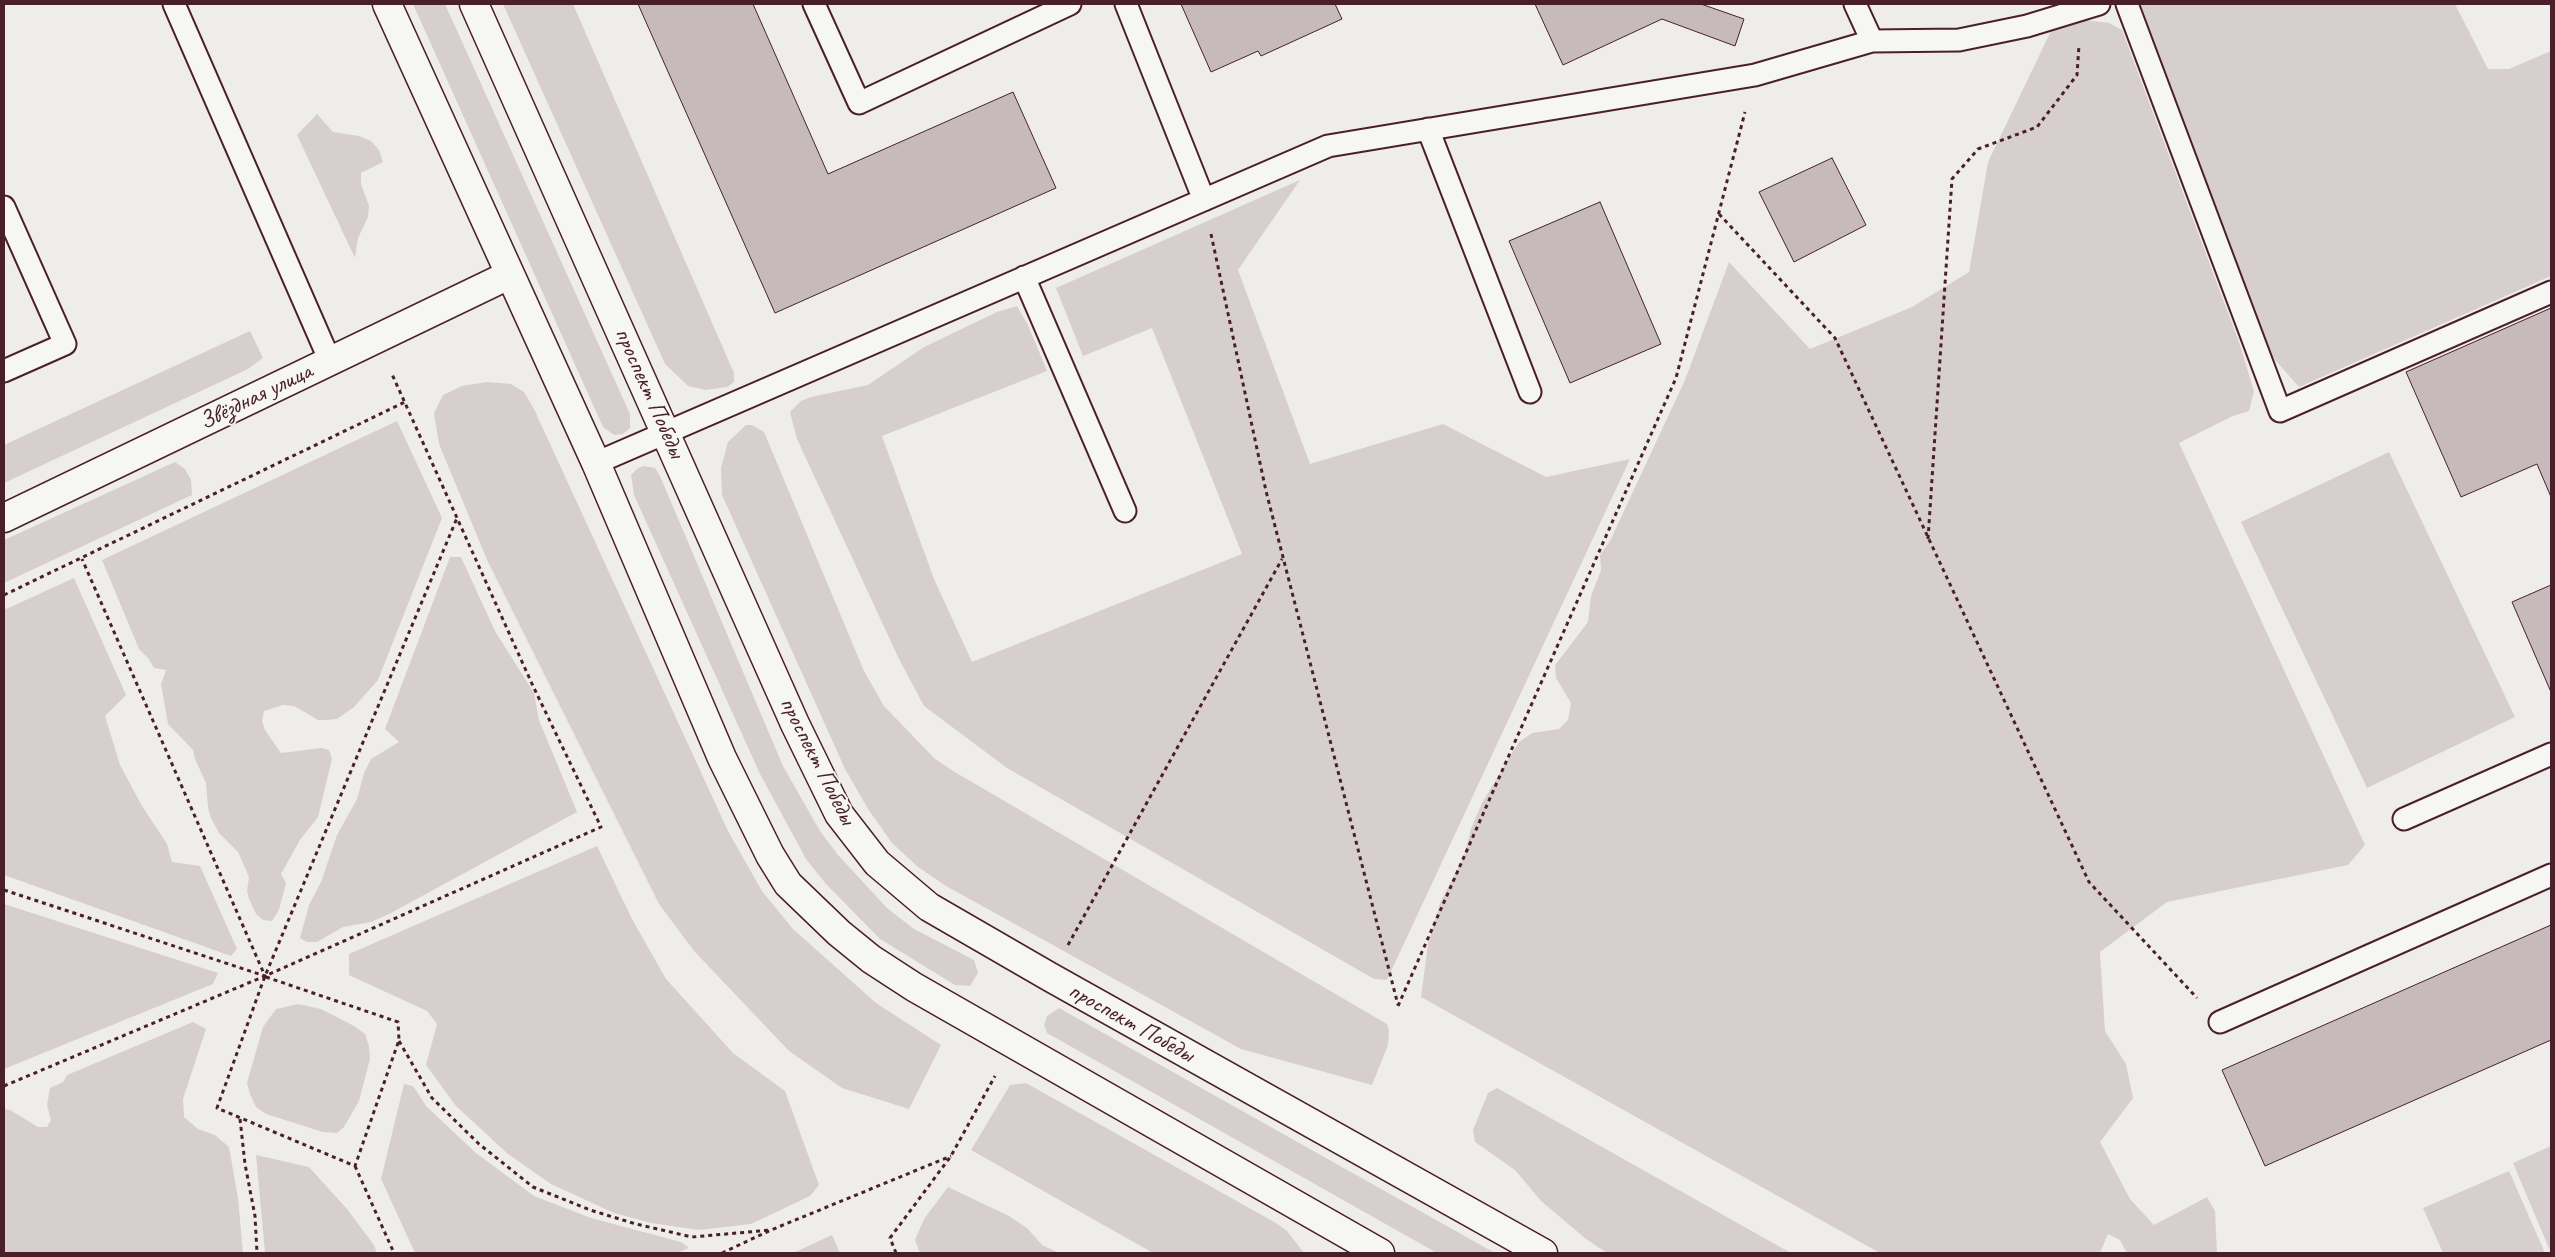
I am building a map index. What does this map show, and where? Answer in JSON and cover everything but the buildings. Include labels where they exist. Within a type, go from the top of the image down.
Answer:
[{"type":"main road","points":[[387,4],[596,463],[722,758],[762,840],[788,884],[839,933],[871,959],[914,987],[1380,1253]]},
{"type":"main road","name":"проспект Победы","points":[[474,4],[795,724],[838,814],[877,863],[938,912],[1543,1253]]},
{"type":"main road","name":"Звёздная улица","points":[[4,518],[509,275]]},
{"type":"lane","points":[[174,4],[330,361]]},
{"type":"lane","points":[[814,4],[859,103],[1070,4]]},
{"type":"lane","points":[[1855,4],[1872,42]]},
{"type":"lane","points":[[2127,4],[2280,411],[2551,292]]},
{"type":"lane","points":[[1127,5],[1204,200]]},
{"type":"lane","points":[[596,463],[1328,146],[1755,75],[1872,42],[1959,40],[2027,26],[2090,6]]},
{"type":"lane","points":[[1428,129],[1530,392]]},
{"type":"lane","points":[[4,207],[65,344],[4,371]]},
{"type":"lane","points":[[1024,277],[1125,511]]},
{"type":"lane","points":[[2404,819],[2551,754]]},
{"type":"lane","points":[[2220,1022],[2551,875]]},
{"type":"path","points":[[1928,540],[1952,179],[1978,149],[2037,127],[2077,76],[2090,6]]},
{"type":"path","points":[[1204,200],[1282,558],[1398,1006],[1676,378],[1755,75]]},
{"type":"path","points":[[1719,213],[1835,338],[2089,882],[2220,1022]]},
{"type":"path","points":[[4,1086],[265,976],[601,827],[533,686],[377,340]]},
{"type":"path","points":[[4,595],[405,402]]},
{"type":"path","points":[[355,1166],[217,1108],[265,976],[457,518]]},
{"type":"path","points":[[1068,945],[1282,558]]},
{"type":"path","points":[[82,559],[265,976]]},
{"type":"path","points":[[4,890],[398,1022],[399,1040],[355,1166],[394,1253]]},
{"type":"path","points":[[399,1040],[432,1098],[479,1144],[534,1187],[590,1210],[636,1224],[692,1237],[771,1230]]},
{"type":"path","points":[[896,1253],[890,1238],[951,1156],[996,1075]]},
{"type":"path","points":[[240,1119],[245,1164],[255,1216],[257,1253]]},
{"type":"path","points":[[722,1253],[771,1230],[951,1156]]},
{"type":"shaded area","points":[[413,4],[445,4],[630,414],[630,428],[623,434],[614,435],[603,427]]},
{"type":"shaded area","points":[[503,4],[573,4],[734,373],[734,382],[727,387],[706,390],[688,386],[665,364]]},
{"type":"shaded area","points":[[2140,4],[2455,4],[2488,69],[2509,69],[2551,51],[2551,276],[2299,387],[2269,353],[2144,31]]},
{"type":"shaded area","points":[[2084,20],[2109,23],[2122,30],[2239,342],[2254,391],[2249,411],[2233,416],[2179,443],[2365,845],[2348,865],[2167,902],[2100,952],[2105,1031],[2126,1064],[2133,1098],[2100,1142],[2130,1199],[2154,1225],[2207,1197],[2215,1211],[2217,1253],[2127,1253],[2120,1240],[2108,1234],[2100,1253],[1880,1253],[1421,997],[1428,944],[1440,903],[1464,856],[1471,829],[1482,803],[1512,753],[1519,742],[1532,733],[1559,729],[1568,720],[1571,703],[1556,678],[1555,665],[1588,622],[1591,596],[1601,570],[1600,555],[1610,541],[1685,380],[1729,262],[1810,349],[1912,307],[1969,272],[1988,162],[2051,31]]},
{"type":"shaded area","points":[[317,114],[333,132],[359,136],[371,141],[379,150],[383,162],[361,173],[361,184],[369,206],[368,217],[358,238],[355,258],[297,135]]},
{"type":"shaded area","points":[[1300,180],[1238,270],[1310,464],[1443,424],[1546,477],[1630,459],[1387,980],[1374,979],[1007,768],[924,706],[899,659],[797,439],[790,412],[801,401],[811,397],[868,385],[924,347],[997,312],[1017,306],[1028,325],[1047,371],[882,436],[934,579],[972,662],[1242,554],[1152,328],[1083,356],[1056,288]]},
{"type":"shaded area","points":[[250,331],[263,358],[248,369],[4,483],[4,445]]},
{"type":"shaded area","points":[[487,382],[511,384],[524,392],[534,409],[728,831],[762,891],[793,929],[876,1003],[941,1045],[909,1109],[842,1088],[789,1051],[694,951],[659,904],[488,562],[439,444],[434,413],[443,395],[462,386]]},
{"type":"shaded area","points":[[397,421],[442,518],[378,680],[354,707],[337,719],[327,720],[318,720],[294,706],[283,705],[264,711],[262,721],[265,730],[281,753],[322,748],[329,750],[332,759],[318,817],[300,840],[281,874],[286,883],[279,910],[272,921],[263,920],[256,914],[249,899],[247,891],[249,877],[238,852],[219,833],[211,818],[208,808],[206,783],[193,750],[168,724],[161,684],[166,670],[154,668],[139,649],[102,560]]},
{"type":"shaded area","points":[[746,425],[752,425],[764,432],[864,671],[884,706],[934,758],[953,771],[1387,1024],[1389,1030],[1388,1045],[1372,1085],[1241,1049],[946,886],[918,867],[892,843],[868,809],[845,769],[722,495],[721,468],[728,442]]},
{"type":"shaded area","points":[[2389,452],[2515,717],[2367,788],[2241,522]]},
{"type":"shaded area","points":[[175,462],[185,469],[191,480],[192,495],[4,583],[4,540]]},
{"type":"shaded area","points":[[644,466],[655,468],[660,476],[783,766],[820,831],[838,855],[887,908],[914,929],[974,960],[978,973],[970,986],[955,985],[880,939],[826,884],[806,859],[760,774],[634,495],[631,475],[638,468]]},
{"type":"shaded area","points":[[450,557],[461,557],[495,631],[534,693],[539,720],[577,812],[389,914],[371,922],[343,927],[317,942],[307,942],[300,938],[309,905],[321,882],[337,835],[357,799],[364,773],[371,759],[399,742],[385,729]]},
{"type":"shaded area","points":[[74,578],[126,695],[105,716],[120,765],[142,806],[167,844],[172,862],[200,866],[237,949],[231,956],[4,875],[4,610]]},
{"type":"shaded area","points":[[597,846],[632,919],[666,979],[733,1053],[785,1091],[819,1185],[810,1196],[751,1224],[699,1230],[651,1223],[614,1213],[551,1184],[508,1154],[456,1106],[426,1065],[437,1024],[427,1011],[349,975],[349,954]]},
{"type":"shaded area","points":[[4,904],[218,973],[213,984],[4,1069]]},
{"type":"shaded area","points":[[298,1004],[321,1009],[354,1026],[365,1034],[369,1046],[370,1059],[359,1101],[344,1127],[337,1133],[323,1132],[266,1114],[256,1107],[250,1094],[247,1083],[263,1027],[276,1009]]},
{"type":"shaded area","points":[[1059,1008],[1495,1253],[1437,1253],[1047,1033],[1044,1025],[1047,1016]]},
{"type":"shaded area","points":[[193,1022],[206,1029],[183,1099],[184,1117],[198,1129],[215,1135],[229,1147],[238,1198],[243,1253],[4,1253],[4,1109],[10,1110],[38,1127],[47,1127],[51,1120],[47,1105],[50,1088],[63,1082],[67,1075]]},
{"type":"shaded area","points":[[1026,1083],[1276,1223],[1287,1231],[1304,1253],[1153,1253],[971,1150],[1010,1085]]},
{"type":"shaded area","points":[[404,1084],[413,1086],[427,1107],[476,1153],[534,1196],[591,1218],[681,1242],[689,1248],[677,1253],[415,1253],[381,1179]]},
{"type":"shaded area","points":[[1497,1088],[1791,1253],[1609,1253],[1604,1251],[1586,1239],[1541,1201],[1515,1170],[1475,1142],[1473,1130],[1488,1093]]},
{"type":"shaded area","points":[[2551,1146],[2551,1253],[2513,1163]]},
{"type":"shaded area","points":[[256,1155],[309,1167],[347,1209],[374,1245],[377,1253],[265,1253]]},
{"type":"shaded area","points":[[2509,1171],[2545,1253],[2443,1253],[2423,1208]]},
{"type":"shaded area","points":[[948,1187],[1009,1216],[1027,1228],[1042,1245],[1059,1253],[920,1253],[915,1240],[924,1219]]},
{"type":"shaded area","points":[[832,1235],[840,1253],[793,1253]]}]
